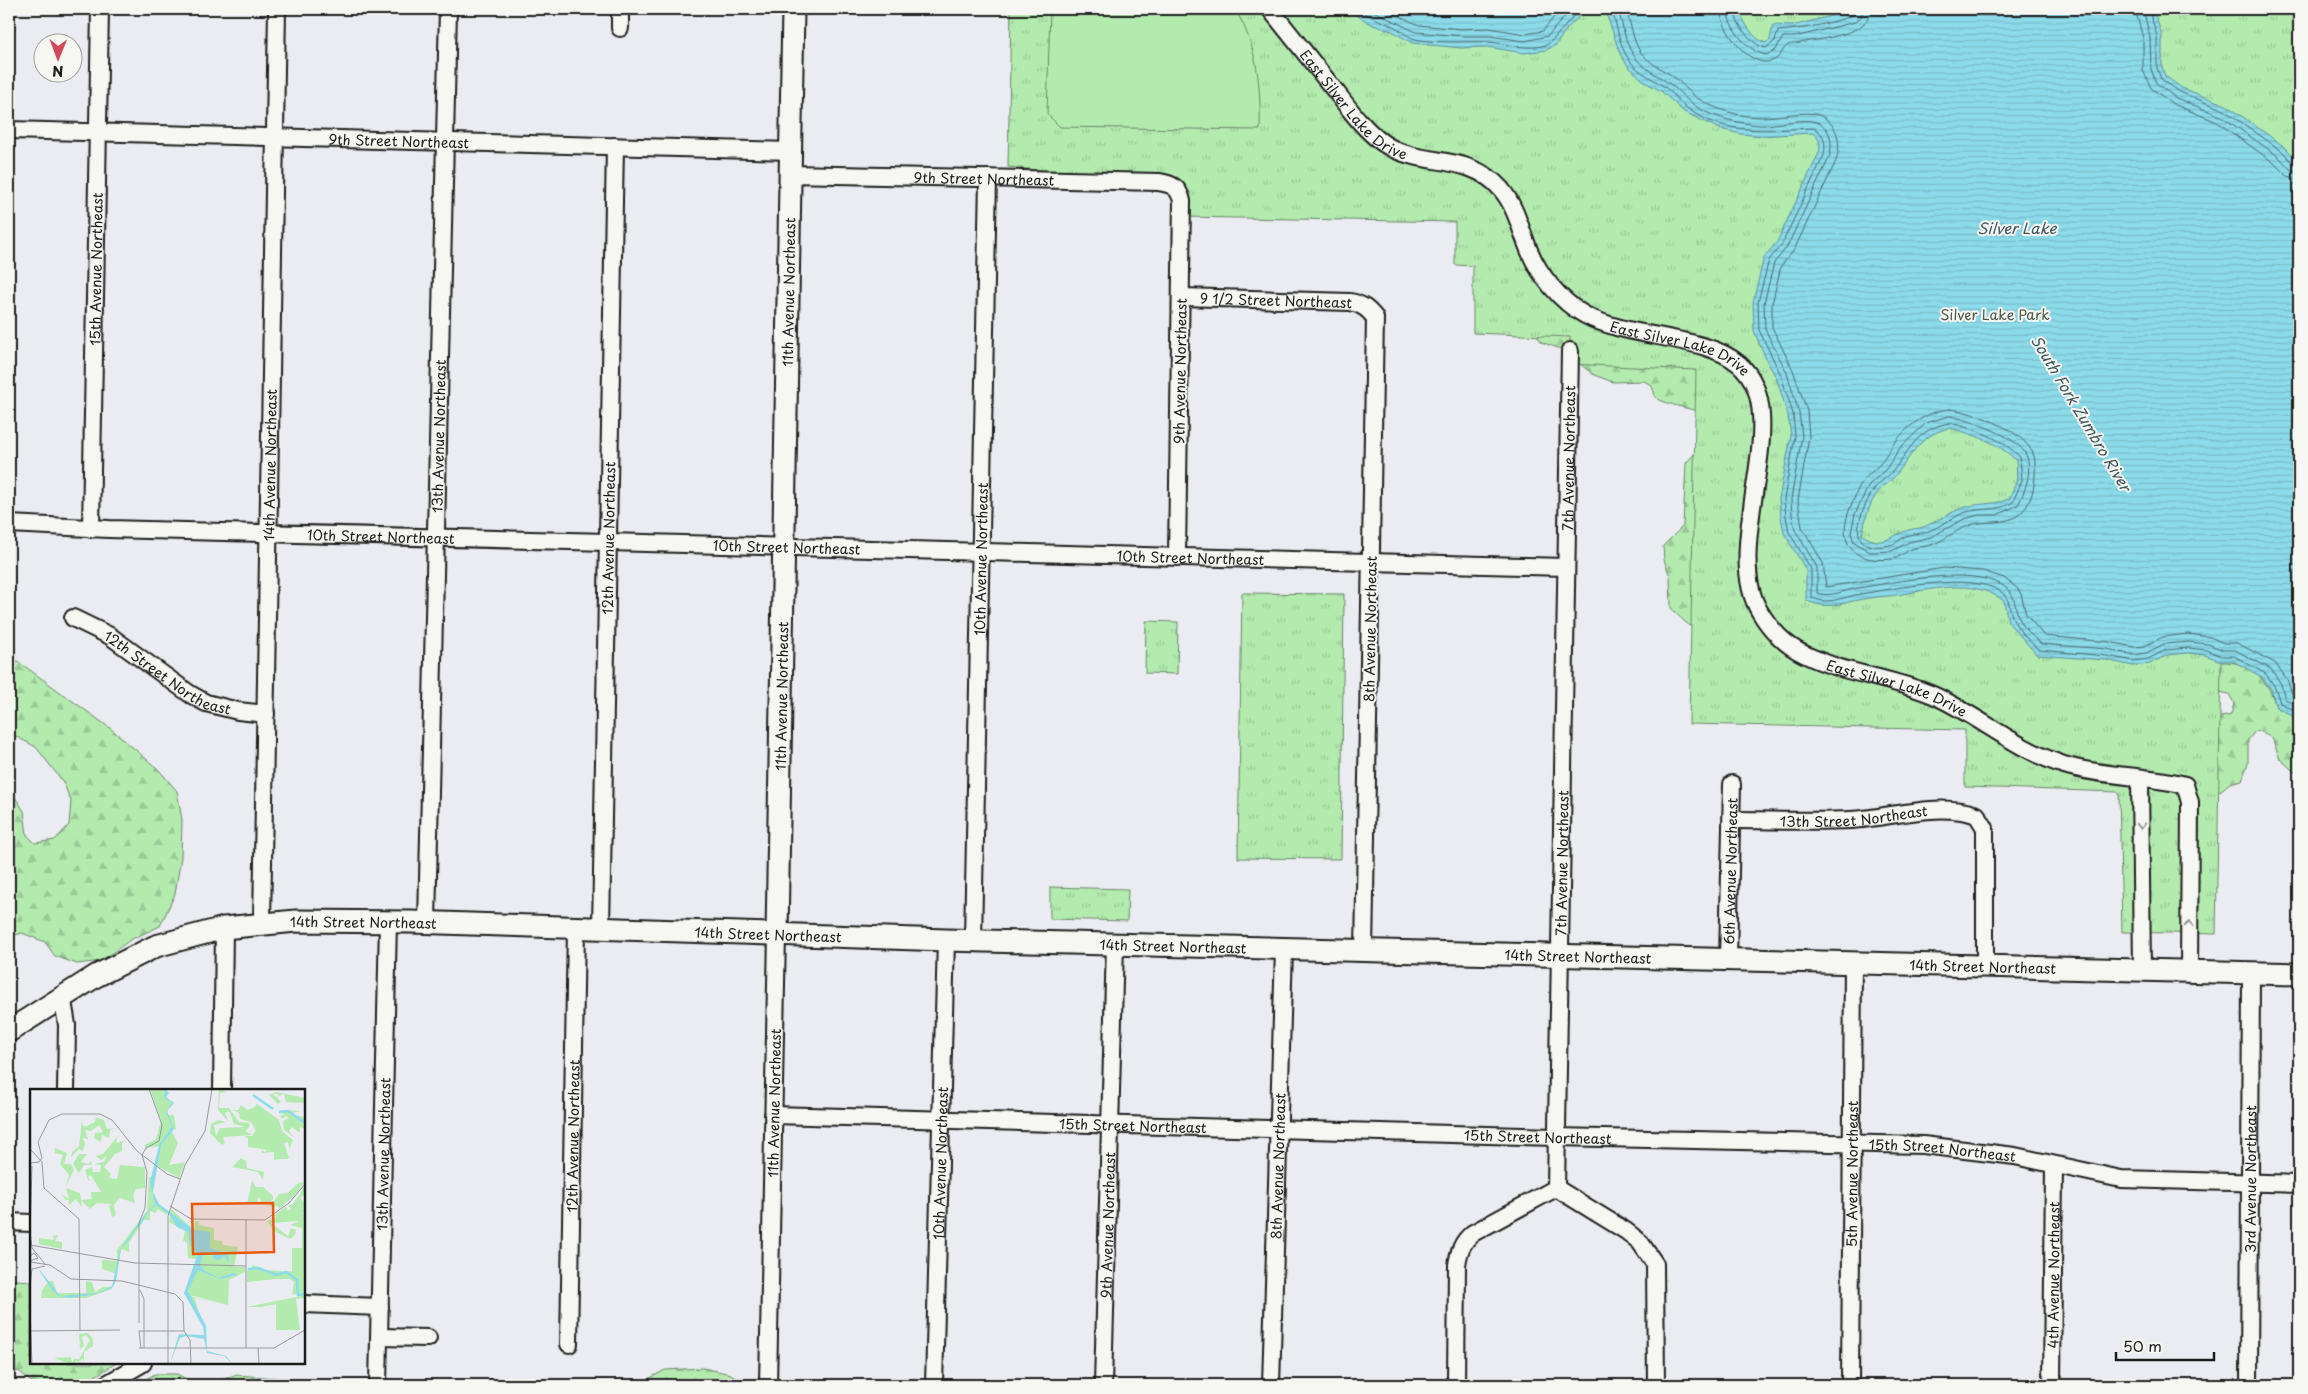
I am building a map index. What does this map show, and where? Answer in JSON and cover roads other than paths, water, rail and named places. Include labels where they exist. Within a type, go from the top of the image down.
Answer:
[{"type":"main road","name":"11th Avenue Northeast","points":[[777,934],[786,546],[793,9]]},
{"type":"main road","name":"14th Street Northeast","points":[[9,1031],[62,995],[118,963],[156,946],[224,928],[262,922],[427,922],[946,940],[1728,959],[2142,972],[2299,974]]},
{"type":"street","name":"15th Avenue Northeast","points":[[91,529],[100,9]]},
{"type":"street","name":"14th Avenue Northeast","points":[[262,922],[270,533],[277,9]]},
{"type":"street","name":"13th Avenue Northeast","points":[[427,922],[448,9]]},
{"type":"street","points":[[620,9],[620,28]]},
{"type":"street","name":"East Silver Lake Drive","points":[[1270,9],[1358,119],[1382,142],[1411,155],[1473,167],[1494,181],[1512,203],[1536,266],[1546,280],[1572,306],[1584,315],[1620,329],[1718,352],[1730,357],[1746,371],[1758,394],[1761,425],[1748,543],[1749,582],[1758,609],[1767,622],[1788,644],[1818,661],[1897,682],[1931,694],[2047,758],[2088,770],[2166,780],[2184,785],[2188,794],[2189,972]]},
{"type":"street","name":"9th Street Northeast","points":[[9,130],[790,150]]},
{"type":"street","name":"12th Avenue Northeast","points":[[601,929],[615,146]]},
{"type":"street","name":"9th Street Northeast","points":[[790,174],[1159,182],[1170,183],[1177,188]]},
{"type":"street","name":"10th Avenue Northeast","points":[[973,940],[988,178]]},
{"type":"street","name":"9th Avenue Northeast","points":[[1177,188],[1182,201],[1177,555]]},
{"type":"street","name":"9 1/2 Street Northeast","points":[[1181,297],[1350,302],[1360,304],[1369,310]]},
{"type":"street","name":"8th Avenue Northeast","points":[[1364,951],[1376,326],[1375,318],[1369,310]]},
{"type":"street","name":"7th Avenue Northeast","points":[[1556,1188],[1570,351]]},
{"type":"street","name":"10th Street Northeast","points":[[9,524],[91,529],[1177,555],[1565,567]]},
{"type":"street","name":"12th Street Northeast","points":[[73,618],[110,636],[190,694],[206,703],[238,711],[266,714]]},
{"type":"street","points":[[2140,778],[2142,972]]},
{"type":"street","name":"6th Avenue Northeast","points":[[1728,959],[1732,784]]},
{"type":"street","name":"13th Street Northeast","points":[[1732,820],[1852,820],[1940,810],[1956,810],[1977,815],[1985,828],[1986,837],[1985,967]]},
{"type":"street","name":"13th Avenue Northeast","points":[[378,1385],[388,922]]},
{"type":"street","points":[[222,1089],[224,928]]},
{"type":"street","name":"12th Avenue Northeast","points":[[569,1344],[576,928]]},
{"type":"street","name":"11th Avenue Northeast","points":[[768,1385],[777,934]]},
{"type":"street","name":"10th Avenue Northeast","points":[[934,1385],[946,940]]},
{"type":"street","name":"9th Avenue Northeast","points":[[1102,1385],[1115,944]]},
{"type":"street","name":"8th Avenue Northeast","points":[[1271,1385],[1284,949]]},
{"type":"street","name":"5th Avenue Northeast","points":[[1850,1385],[1853,963]]},
{"type":"street","name":"3rd Avenue Northeast","points":[[2249,1385],[2251,973]]},
{"type":"street","points":[[62,995],[67,1025],[66,1089]]},
{"type":"street","name":"15th Street Northeast","points":[[773,1115],[1947,1147],[2015,1156],[2121,1178],[2299,1184]]},
{"type":"street","name":"4th Avenue Northeast","points":[[2052,1385],[2054,1165]]},
{"type":"street","points":[[1456,1385],[1457,1265],[1460,1249],[1465,1240],[1473,1233],[1556,1188],[1626,1231],[1640,1242],[1655,1264],[1656,1385]]},
{"type":"street","points":[[9,1222],[30,1223]]},
{"type":"street","points":[[305,1304],[380,1307]]},
{"type":"street","points":[[379,1337],[428,1338]]},
{"type":"street","points":[[106,1385],[141,1364]]},
{"type":"water","points":[[1346,9],[1586,9],[1565,31],[1556,45],[1546,50],[1524,53],[1487,47],[1461,48],[1412,43],[1392,31],[1373,25]]},
{"type":"water","name":"Silver Lake","points":[[1605,9],[1738,9],[1753,34],[1766,43],[1770,39],[1773,25],[1792,26],[1858,9],[2153,9],[2162,35],[2162,67],[2165,76],[2182,88],[2226,105],[2285,147],[2299,162],[2299,719],[2276,707],[2271,689],[2262,677],[2233,661],[2221,661],[2205,655],[2189,653],[2167,655],[2150,664],[2133,666],[2106,660],[2037,655],[2008,622],[2004,601],[1979,589],[1965,587],[1937,588],[1832,605],[1819,605],[1806,600],[1806,570],[1784,533],[1779,499],[1791,436],[1788,415],[1776,377],[1754,331],[1753,302],[1764,257],[1777,242],[1819,153],[1819,142],[1812,133],[1761,136],[1720,129],[1684,112],[1661,91],[1645,82],[1628,66],[1620,54]],"holes":[[[1950,428],[1977,436],[2001,448],[2016,460],[2017,480],[2009,499],[1996,503],[1966,507],[1925,526],[1881,541],[1875,541],[1862,535],[1868,512],[1876,495],[1896,475],[1913,452],[1925,440],[1940,431]]]},
{"type":"park label","name":"Silver Lake Park","points":[[1995,314]]},
{"type":"water label","name":"South Fork Zumbro River","points":[[2082,413]]}]
